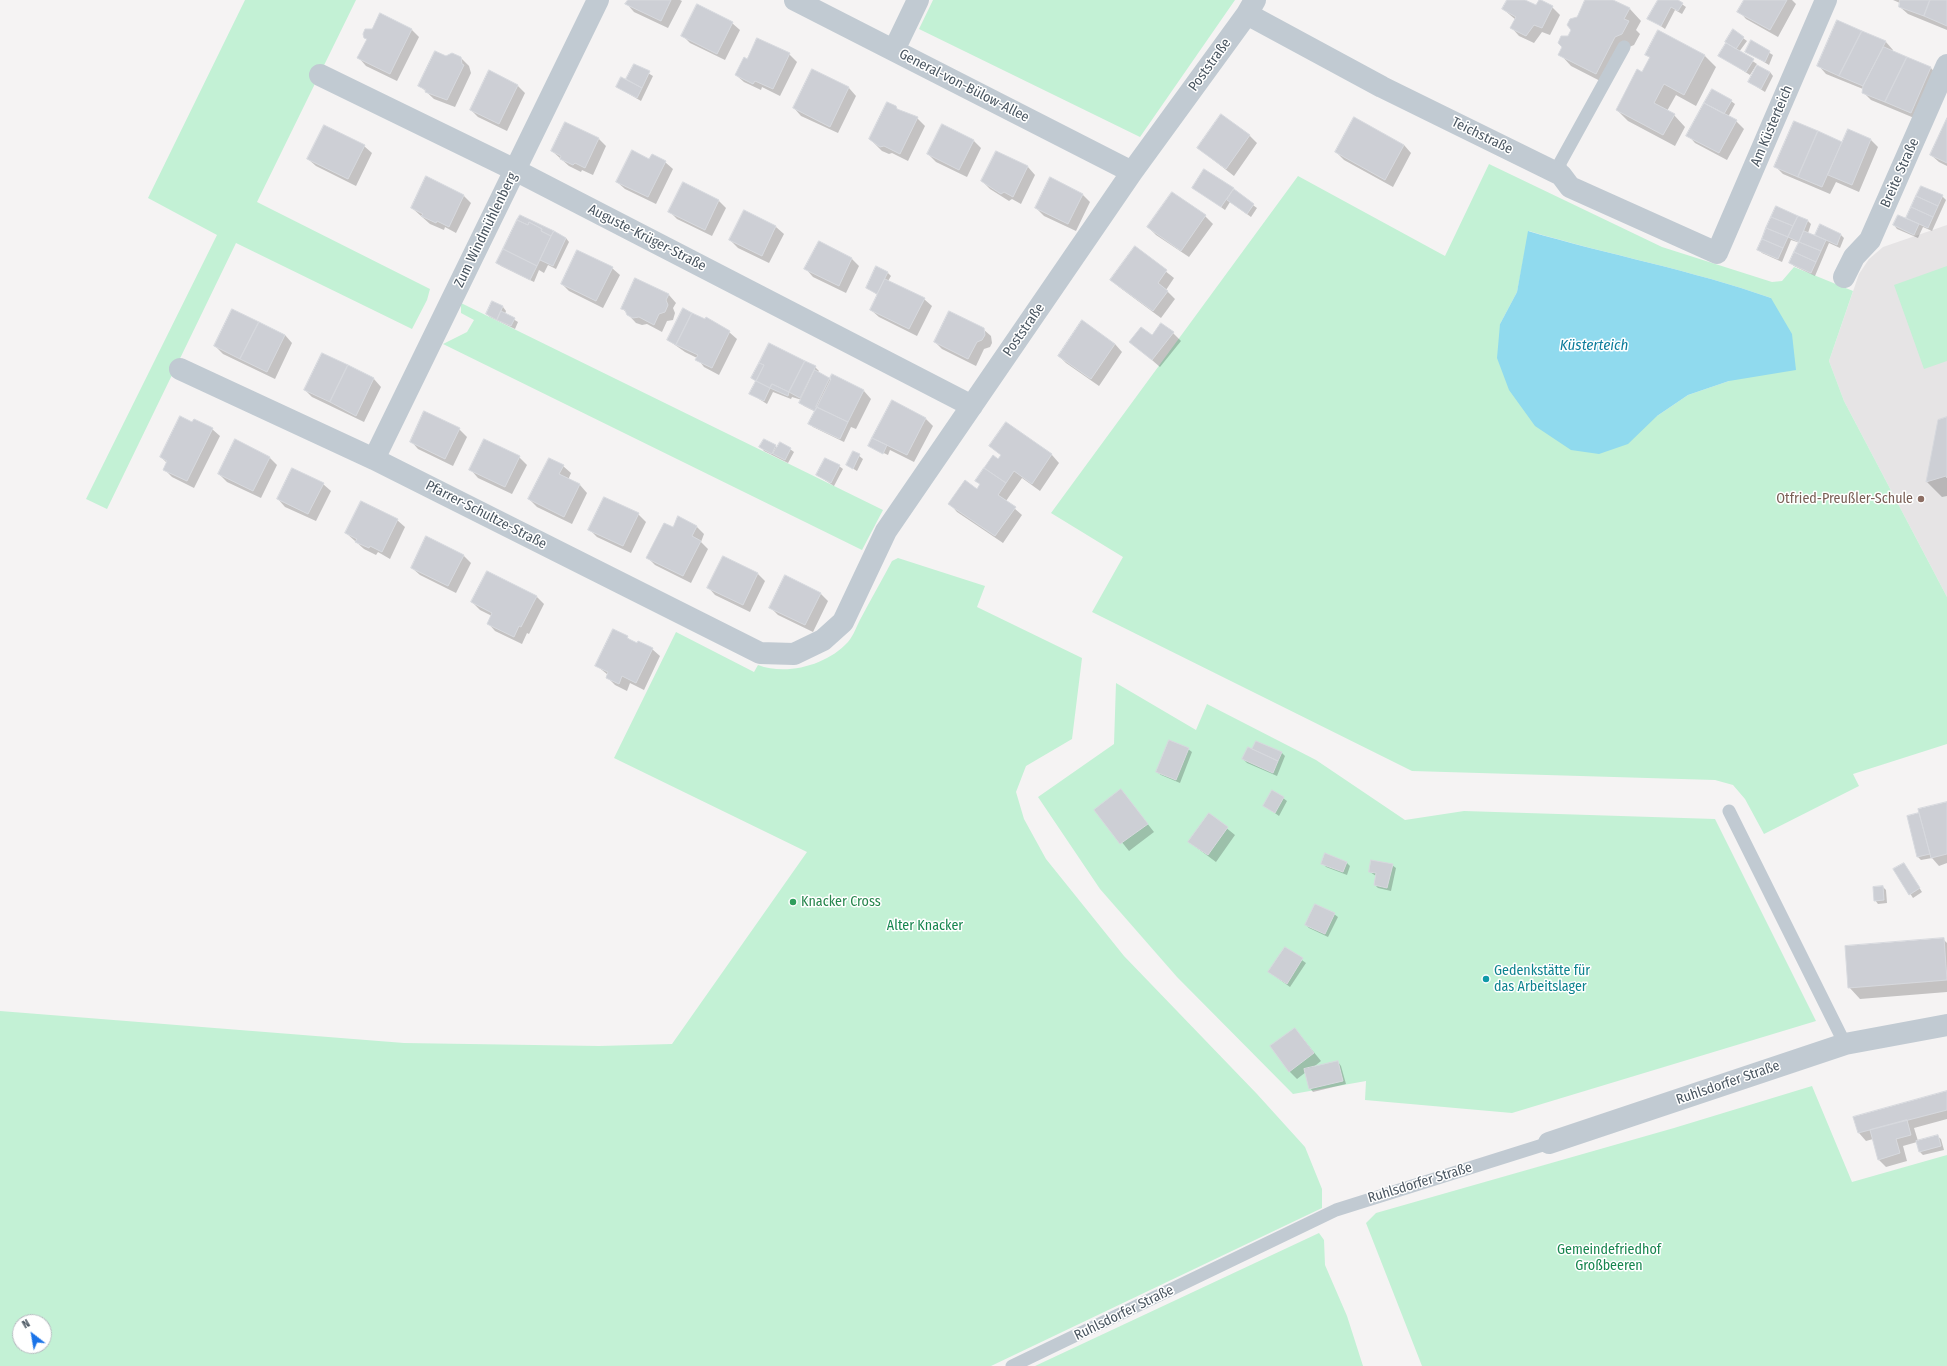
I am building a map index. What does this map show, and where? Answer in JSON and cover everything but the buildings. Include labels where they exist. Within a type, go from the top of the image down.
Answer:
[{"type":"street","name":"Zum Windmühlenberg","points":[[374,459],[598,0]]},
{"type":"street","name":"General-von-Bülow-Allee","points":[[795,0],[1132,172]]},
{"type":"street","points":[[894,50],[918,0]]},
{"type":"street","name":"Am Küsterteich","points":[[1717,253],[1826,0]]},
{"type":"street","name":"Teichstraße","points":[[1251,7],[1382,87],[1561,175],[1570,187],[1717,253]]},
{"type":"street","name":"Poststraße","points":[[794,654],[823,640],[843,622],[886,531],[1132,172],[1251,7]]},
{"type":"street","name":"Breite Straße","points":[[1844,277],[1854,257],[1870,240],[1947,65]]},
{"type":"street","name":"Auguste-Krüger-Straße","points":[[320,75],[515,170],[972,406]]},
{"type":"street","name":"Pfarrer-Schultze-Straße","points":[[180,369],[374,459],[760,653],[794,654]]},
{"type":"street","name":"Ruhlsdorfer Straße","points":[[1549,1143],[1845,1044],[1947,1025]]},
{"type":"lane","points":[[1561,175],[1560,163],[1624,48]]},
{"type":"lane","points":[[1729,811],[1845,1044]]},
{"type":"lane","name":"Ruhlsdorfer Straße","points":[[1012,1366],[1336,1210],[1549,1143]]},
{"type":"shaded area","name":"Otfried-Preußler-Schule","points":[[1947,225],[1947,597],[1844,401],[1829,361],[1859,274],[1869,259],[1883,247]]},
{"type":"green space","points":[[245,0],[356,0],[257,202],[430,289],[427,300],[412,329],[236,243],[107,509],[86,499],[217,235],[148,198]]},
{"type":"green space","points":[[933,0],[1235,0],[1140,137],[919,29]]},
{"type":"green space","points":[[1489,164],[1662,247],[1772,282],[1782,281],[1794,267],[1853,291],[1829,361],[1844,401],[1947,597],[1947,744],[1853,774],[1859,786],[1764,834],[1745,799],[1733,785],[1715,780],[1412,771],[1092,612],[1123,557],[1051,513],[1298,176],[1445,256]],"holes":[[[1529,231],[1711,279],[1771,298],[1729,381],[1688,395],[1657,416],[1500,324],[1517,292]]]},
{"type":"green space","points":[[1947,266],[1947,361],[1924,369],[1894,285]]},
{"type":"green space","points":[[461,303],[883,510],[862,550],[443,344],[467,332],[474,320],[461,313]]},
{"type":"green space","name":"Alter Knacker","points":[[898,558],[985,586],[977,607],[1082,658],[1072,739],[1026,766],[1016,792],[1024,819],[1046,859],[1124,956],[1257,1094],[1305,1147],[1322,1189],[1322,1208],[991,1366],[0,1366],[0,1011],[404,1043],[599,1046],[672,1044],[807,852],[614,758],[676,632],[754,672],[758,665],[769,668],[794,669],[818,662],[839,650],[848,642],[892,561]]},
{"type":"green space","points":[[1116,683],[1196,730],[1207,704],[1316,760],[1405,820],[1464,811],[1715,819],[1816,1021],[1512,1113],[1365,1100],[1366,1081],[1293,1094],[1177,977],[1100,889],[1038,797],[1114,744]]},
{"type":"green space","name":"Gemeindefriedhof Großbeeren","points":[[1812,1086],[1852,1182],[1947,1155],[1947,1366],[1422,1366],[1366,1223],[1376,1213],[1674,1128]]},
{"type":"green space","points":[[1319,1233],[1324,1240],[1325,1265],[1347,1316],[1363,1366],[1035,1366]]},
{"type":"water","name":"Küsterteich","points":[[1528,231],[1711,279],[1771,298],[1792,334],[1796,370],[1729,381],[1688,395],[1657,416],[1628,444],[1599,454],[1571,450],[1535,426],[1509,390],[1497,358],[1500,324],[1517,292]]},
{"type":"place","name":"Otfried-Preußler-Schule","points":[[1921,499]]},
{"type":"place","name":"Knacker Cross","points":[[793,902]]},
{"type":"place","name":"Gedenkstätte für das Arbeitslager","points":[[1486,979]]}]
